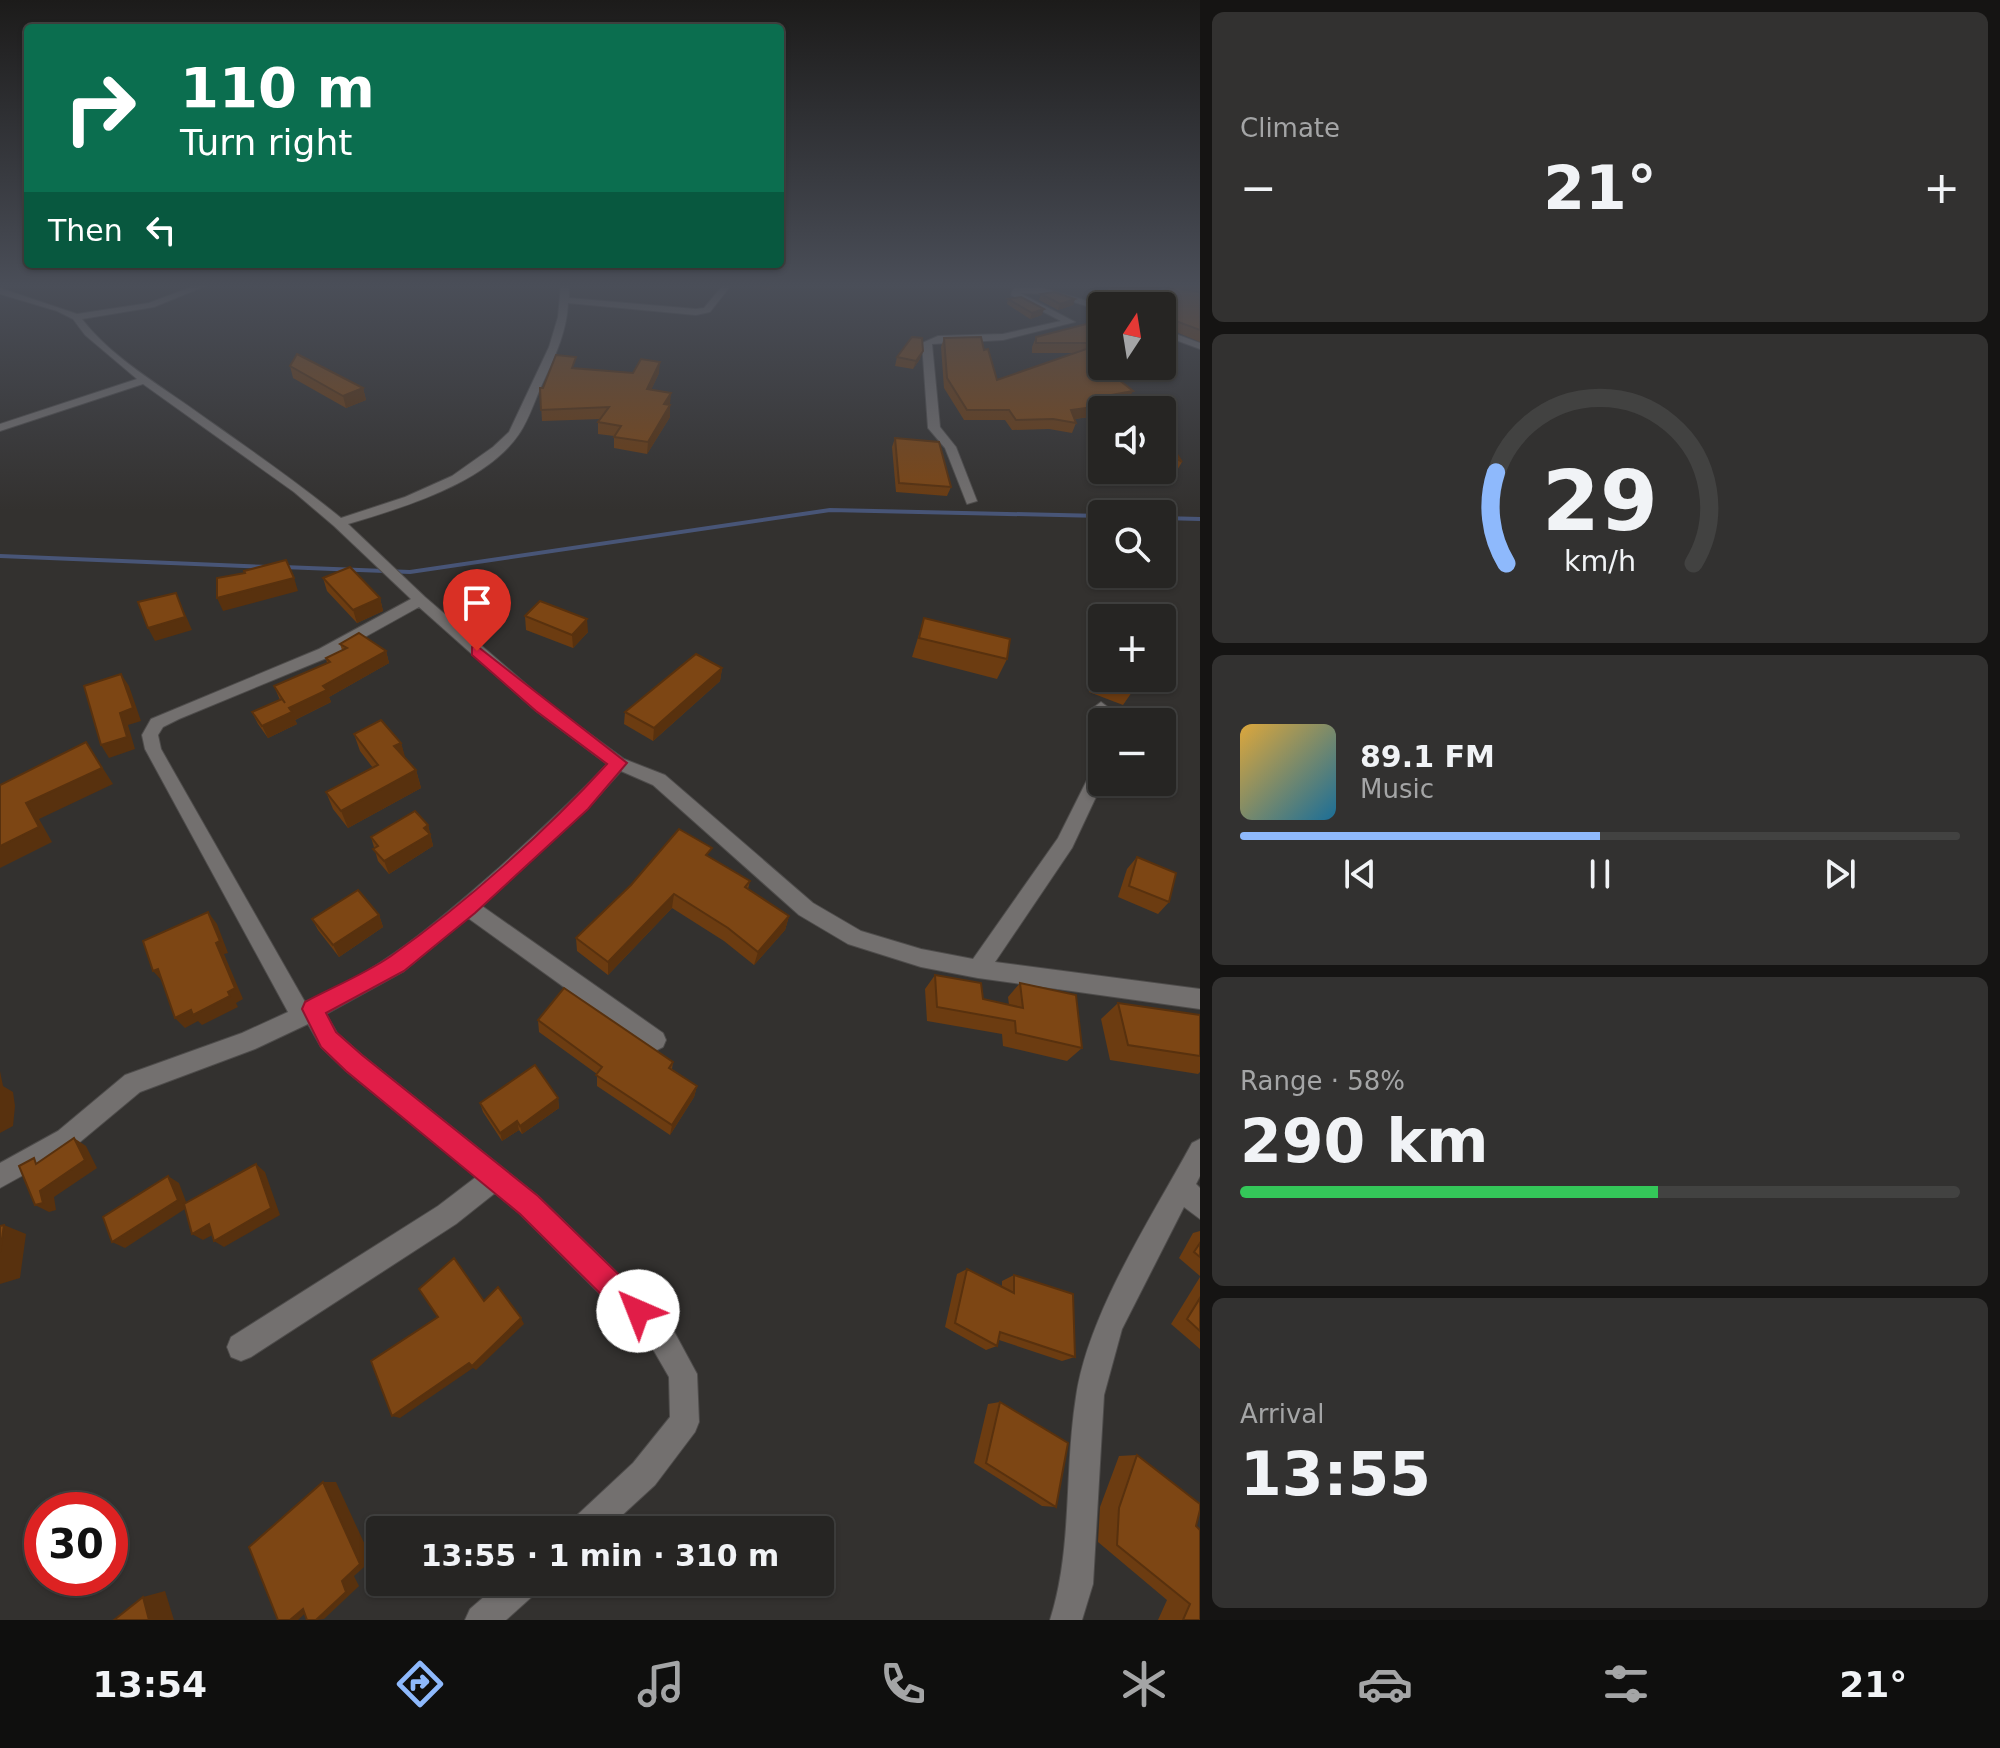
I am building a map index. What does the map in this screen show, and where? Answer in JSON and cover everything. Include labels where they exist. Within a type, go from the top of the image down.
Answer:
[{"type":"street","points":[[120,360],[298,489],[542,707],[618,763],[659,780],[806,909],[855,938],[921,958],[978,969],[1200,999]]},
{"type":"street","points":[[339,523],[384,510],[452,482],[506,443],[514,433],[548,360]]},
{"type":"street","points":[[928,360],[934,428],[950,447],[971,501]]},
{"type":"street","points":[[51,413],[144,380]]},
{"type":"street","points":[[0,428],[144,380]]},
{"type":"street","points":[[420,600],[324,653],[173,715],[157,723],[150,735],[153,749],[166,774],[307,1013],[329,1040],[529,1205],[660,1334],[683,1374],[685,1422],[644,1474],[599,1516]]},
{"type":"street","points":[[0,1176],[66,1139],[133,1083],[213,1056],[307,1013],[397,964],[468,907],[581,804],[618,763]]},
{"type":"street","points":[[978,969],[1065,843],[1088,796]]},
{"type":"street","points":[[468,907],[655,1040]]},
{"type":"street","points":[[1066,1620],[1077,1584],[1090,1395],[1109,1325],[1191,1197],[1200,1151]]},
{"type":"street","points":[[241,1347],[447,1215],[495,1178]]},
{"type":"street","points":[[481,1620],[509,1596]]},
{"type":"building","points":[[294,360],[308,360],[363,388],[343,396],[290,366]]},
{"type":"building","points":[[554,360],[575,360],[572,368],[633,373],[641,360],[645,360],[660,362],[647,389],[671,393],[664,404],[670,405],[648,442],[614,437],[621,426],[598,422],[609,407],[541,410],[540,388],[543,388]]},
{"type":"building","points":[[946,360],[991,360],[997,380],[1056,360],[1088,360],[1088,380],[1119,380],[1133,391],[1113,396],[1088,396],[1088,408],[1071,410],[1076,423],[1053,419],[1016,420],[1009,410],[967,410],[947,378]]},
{"type":"building","points":[[895,438],[939,442],[951,487],[899,483]]},
{"type":"building","points":[[286,560],[294,578],[217,598],[217,578]]},
{"type":"building","points":[[350,567],[380,598],[353,610],[323,578]]},
{"type":"building","points":[[176,593],[185,617],[148,628],[138,602]]},
{"type":"building","points":[[540,601],[587,619],[572,635],[525,616]]},
{"type":"building","points":[[924,618],[1010,639],[1007,659],[919,638]]},
{"type":"building","points":[[359,633],[386,651],[323,686],[327,690],[289,708],[292,712],[262,726],[252,712],[282,699],[285,703],[274,686],[330,662],[326,658],[347,648],[340,644]]},
{"type":"building","points":[[696,654],[722,668],[654,728],[625,712]]},
{"type":"building","points":[[121,674],[133,708],[120,713],[127,737],[101,745],[84,686]]},
{"type":"building","points":[[381,720],[401,743],[394,746],[416,770],[341,811],[326,792],[378,765],[354,734]]},
{"type":"building","points":[[86,742],[102,768],[26,803],[39,827],[0,846],[0,785]]},
{"type":"building","points":[[415,811],[428,825],[424,828],[430,834],[384,861],[373,849],[378,846],[371,837]]},
{"type":"building","points":[[679,829],[712,848],[706,855],[750,881],[745,887],[789,916],[758,952],[728,928],[674,894],[608,962],[576,938],[631,885]]},
{"type":"building","points":[[1137,857],[1176,873],[1169,902],[1129,886]]},
{"type":"building","points":[[358,890],[379,915],[333,945],[312,919]]},
{"type":"building","points":[[208,912],[220,941],[216,943],[235,988],[228,992],[230,996],[193,1015],[191,1010],[175,1018],[158,969],[153,971],[143,941]]},
{"type":"building","points":[[935,975],[981,983],[983,999],[1023,1008],[1020,983],[1076,995],[1082,1048],[1016,1033],[1015,1021],[937,1007]]},
{"type":"building","points":[[564,988],[673,1062],[669,1068],[697,1086],[672,1125],[596,1075],[602,1067],[538,1020]]},
{"type":"building","points":[[1118,1003],[1200,1015],[1200,1056],[1128,1045]]},
{"type":"building","points":[[535,1065],[558,1098],[520,1126],[517,1121],[500,1133],[480,1103]]},
{"type":"building","points":[[74,1138],[85,1160],[40,1191],[43,1203],[35,1205],[19,1166],[34,1158],[36,1164]]},
{"type":"building","points":[[256,1164],[271,1208],[214,1241],[209,1224],[192,1234],[184,1204]]},
{"type":"building","points":[[168,1176],[178,1200],[112,1242],[103,1217]]},
{"type":"building","points":[[4,1225],[0,1252],[0,1226]]},
{"type":"building","points":[[1200,1243],[1200,1257],[1194,1252]]},
{"type":"building","points":[[454,1258],[484,1301],[498,1287],[521,1318],[472,1366],[469,1363],[392,1416],[371,1361],[438,1317],[419,1289]]},
{"type":"building","points":[[967,1269],[1014,1293],[1014,1275],[1073,1294],[1075,1357],[1000,1332],[997,1346],[955,1323]]},
{"type":"building","points":[[1200,1298],[1200,1331],[1187,1319]]},
{"type":"building","points":[[1000,1402],[1068,1443],[1056,1507],[986,1463]]},
{"type":"building","points":[[1137,1455],[1200,1504],[1196,1526],[1200,1530],[1200,1620],[1183,1620],[1190,1604],[1117,1545],[1119,1508]]},
{"type":"building","points":[[323,1482],[360,1564],[342,1581],[346,1592],[316,1620],[307,1620],[303,1609],[290,1620],[278,1620],[249,1547]]},
{"type":"building","points":[[143,1597],[149,1620],[114,1620]]},
{"type":"waterway","points":[[283,567],[410,572],[830,510],[1088,516]]},
{"type":"waterway","points":[[1176,518],[1200,519]]},
{"type":"waterway","points":[[0,556],[268,567]]},
{"type":"route","points":[[477,651],[542,707],[618,763],[581,804],[468,907],[397,964],[312,1009],[329,1040],[529,1205],[638,1311]]}]
